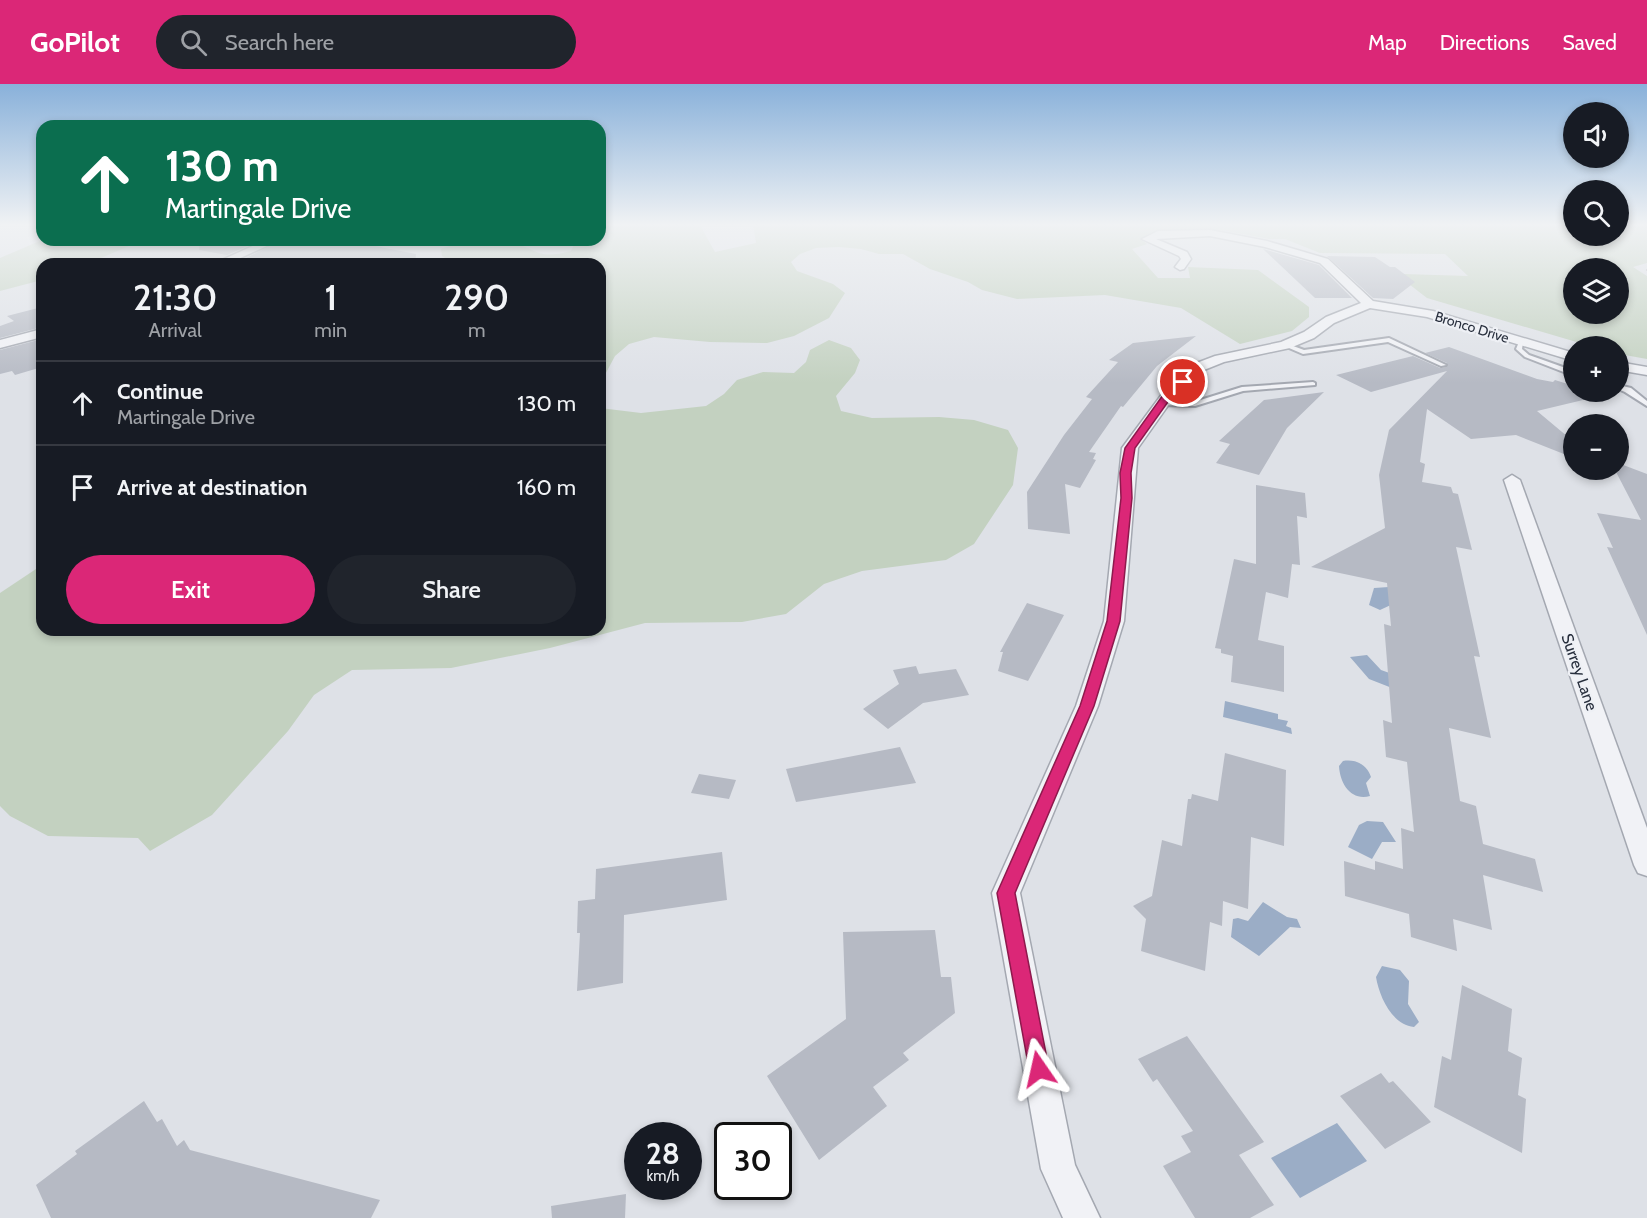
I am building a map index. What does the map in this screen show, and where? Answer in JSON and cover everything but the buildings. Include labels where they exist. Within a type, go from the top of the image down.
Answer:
[{"type":"street","points":[[1082,1218],[1058,1169],[1006,893],[1087,706],[1114,621],[1130,448],[1162,403],[1199,367],[1220,359],[1285,345],[1309,335],[1330,320],[1369,304],[1342,278]]},
{"type":"street","name":"Bronco Drive","points":[[1369,304],[1429,314],[1563,354]]},
{"type":"street","points":[[0,344],[36,335]]},
{"type":"street","points":[[1629,368],[1647,371]]},
{"type":"street","name":"Surrey Lane","points":[[1512,480],[1647,865]]},
{"type":"lane","points":[[1285,345],[1303,352],[1389,340],[1443,365]]},
{"type":"lane","points":[[1521,343],[1519,349],[1527,356],[1563,370]]},
{"type":"lane","points":[[1162,403],[1195,404],[1242,389],[1313,384]]},
{"type":"lane","points":[[1629,391],[1647,404]]},
{"type":"green space","points":[[0,278],[36,278],[36,282],[0,291]]},
{"type":"green space","points":[[606,278],[816,278],[833,284],[845,293],[829,318],[794,336],[767,343],[710,342],[654,337],[629,344],[615,356],[606,373]]},
{"type":"green space","points":[[956,278],[1269,278],[1309,307],[1309,317],[1292,331],[1240,344],[1181,308],[1105,295],[1017,299],[982,290]]},
{"type":"green space","points":[[1405,278],[1563,278],[1563,324],[1629,324],[1629,278],[1647,278],[1647,359],[1629,356],[1629,336],[1563,336],[1563,338],[1427,298],[1405,281]]},
{"type":"green space","points":[[829,340],[851,348],[860,360],[855,373],[836,396],[841,411],[872,418],[939,417],[974,420],[1008,430],[1018,448],[1013,485],[974,544],[946,560],[862,571],[824,584],[786,614],[742,622],[645,623],[606,633],[606,409],[641,413],[706,406],[724,394],[737,380],[763,372],[794,373],[806,362],[810,350]]},
{"type":"green space","points":[[36,569],[36,636],[596,636],[550,648],[451,668],[352,670],[314,695],[288,731],[212,815],[150,851],[138,838],[48,836],[10,816],[0,806],[0,593]]},
{"type":"water","points":[[1389,587],[1395,603],[1380,610],[1369,605],[1374,588]]},
{"type":"water","points":[[1367,655],[1381,670],[1398,676],[1392,688],[1369,679],[1350,657]]},
{"type":"water","points":[[1225,701],[1278,714],[1278,719],[1288,721],[1286,726],[1291,728],[1292,734],[1223,717]]},
{"type":"water","points":[[1343,761],[1356,762],[1367,769],[1371,777],[1366,783],[1370,796],[1357,796],[1344,785],[1339,766]]},
{"type":"water","points":[[1367,821],[1383,822],[1396,842],[1382,842],[1372,859],[1348,847],[1359,825]]},
{"type":"water","points":[[1263,902],[1287,917],[1297,919],[1301,928],[1290,927],[1259,956],[1231,937],[1233,919],[1248,921]]},
{"type":"water","points":[[1382,966],[1400,970],[1409,981],[1408,1004],[1419,1022],[1414,1027],[1399,1021],[1384,1001],[1376,977]]},
{"type":"water","points":[[1337,1123],[1367,1161],[1300,1198],[1271,1158]]},
{"type":"route","points":[[1039,1069],[1006,893],[1087,706],[1114,621],[1130,448],[1167,397],[1183,382]]}]
